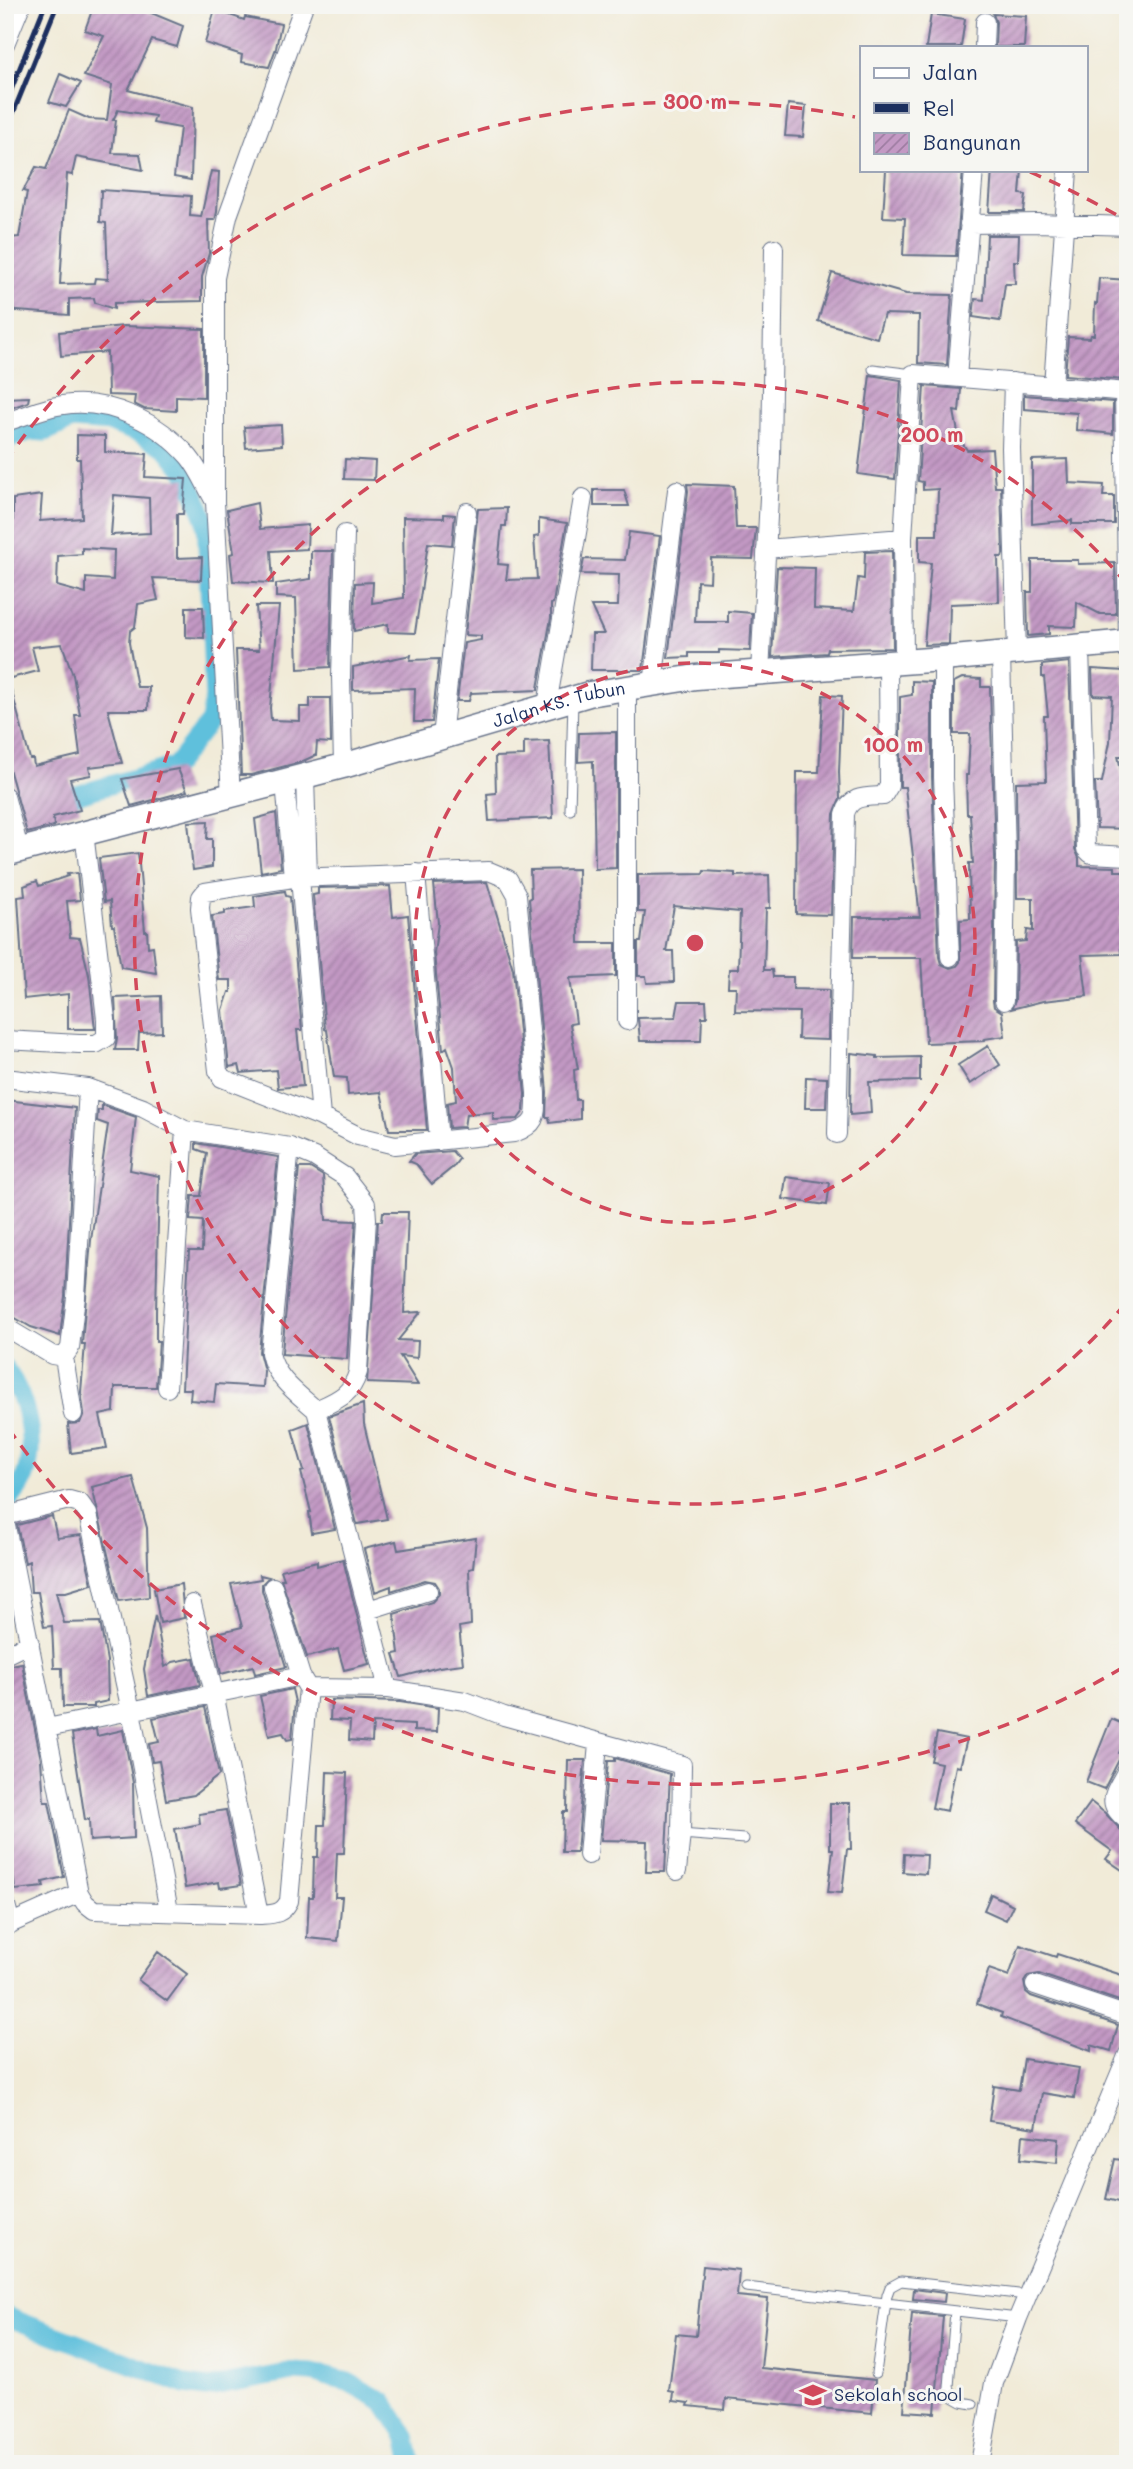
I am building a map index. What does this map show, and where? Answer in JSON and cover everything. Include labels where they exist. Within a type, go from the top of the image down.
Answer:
[{"type":"street","points":[[5,44],[21,5]]},
{"type":"street","points":[[231,796],[215,502],[215,278],[228,216],[304,5]]},
{"type":"street","points":[[984,46],[985,22]]},
{"type":"street","points":[[957,378],[974,172]]},
{"type":"street","points":[[1053,386],[1068,172]]},
{"type":"street","points":[[969,224],[1128,226]]},
{"type":"street","points":[[760,673],[771,458],[774,248]]},
{"type":"street","points":[[837,1134],[845,814],[852,800],[883,796],[889,786],[913,374],[1126,392],[1128,641]]},
{"type":"street","points":[[1004,1000],[1013,382]]},
{"type":"street","points":[[5,422],[63,405],[98,405],[128,414],[168,435],[191,459],[215,502]]},
{"type":"street","points":[[653,684],[677,490]]},
{"type":"street","points":[[548,705],[583,498]]},
{"type":"street","points":[[442,737],[467,512]]},
{"type":"street","points":[[343,766],[341,676],[345,534]]},
{"type":"street","points":[[766,549],[903,538]]},
{"type":"street","name":"Jalan KS. Tubun","points":[[12,851],[343,766],[573,697],[696,677],[1009,654],[1128,641]]},
{"type":"street","points":[[1080,648],[1086,849],[1091,854],[1128,856]]},
{"type":"street","points":[[943,659],[943,777],[950,957]]},
{"type":"street","points":[[627,688],[627,1021]]},
{"type":"street","points":[[295,779],[321,1116]]},
{"type":"street","points":[[6,797],[11,818],[12,851]]},
{"type":"street","points":[[5,1040],[96,1044],[106,1038],[84,832]]},
{"type":"street","points":[[489,871],[508,879],[513,886],[517,895],[536,1093],[536,1113],[532,1123],[514,1133],[395,1145],[358,1136],[321,1116],[222,1079],[218,1071],[201,897],[205,891],[301,878],[416,873],[489,871]]},
{"type":"street","points":[[416,873],[439,1141]]},
{"type":"street","points":[[5,1078],[88,1088],[143,1108],[185,1129],[289,1147],[314,1157],[345,1177],[366,1204],[358,1372],[354,1387],[342,1397],[316,1410]]},
{"type":"street","points":[[73,1413],[64,1357],[70,1348],[76,1297],[88,1088]]},
{"type":"street","points":[[167,1388],[185,1129]]},
{"type":"street","points":[[289,1147],[270,1353],[272,1367],[316,1410],[388,1689]]},
{"type":"street","points":[[5,1326],[51,1355],[64,1357]]},
{"type":"street","points":[[169,1911],[131,1712],[88,1514],[80,1503],[69,1500],[5,1519],[79,1893],[85,1903],[94,1910],[259,1915],[279,1914],[289,1901],[304,1682],[273,1587]]},
{"type":"street","points":[[368,1611],[428,1591]]},
{"type":"street","points":[[192,1604],[214,1693],[259,1915]]},
{"type":"street","points":[[5,1655],[30,1643]]},
{"type":"street","points":[[47,1728],[214,1693],[304,1682],[388,1689],[465,1700],[504,1716],[682,1765],[681,1834],[677,1871]]},
{"type":"street","points":[[588,1855],[598,1744]]},
{"type":"street","points":[[1128,1768],[1112,1801],[1115,1812],[1128,1821]]},
{"type":"street","points":[[5,1901],[8,1925],[79,1893]]},
{"type":"street","points":[[1035,1985],[1128,2016]]},
{"type":"street","points":[[980,2464],[994,2383],[1027,2295],[1128,2054]]},
{"type":"lane","points":[[873,369],[913,374]]},
{"type":"lane","points":[[570,810],[573,697]]},
{"type":"lane","points":[[681,1834],[744,1839]]},
{"type":"lane","points":[[876,2373],[890,2287],[901,2281],[1027,2295]]},
{"type":"lane","points":[[746,2287],[1018,2318]]},
{"type":"lane","points":[[955,2311],[949,2387],[953,2398],[973,2404]]},
{"type":"building","points":[[94,5],[132,5],[183,26],[177,47],[152,40],[128,90],[193,107],[191,180],[174,177],[180,128],[153,123],[155,116],[118,110],[113,120],[116,120],[112,153],[140,154],[143,170],[76,157],[72,175],[67,174],[60,284],[94,283],[95,278],[108,279],[106,223],[100,222],[101,190],[191,196],[190,216],[201,217],[211,171],[219,172],[217,212],[215,220],[208,220],[209,253],[202,277],[202,301],[114,303],[114,309],[95,303],[94,298],[69,299],[69,315],[5,310],[6,252],[10,238],[19,237],[27,192],[23,191],[36,167],[46,169],[69,110],[89,119],[107,120],[112,85],[84,76],[104,36],[85,30]]},
{"type":"building","points":[[215,10],[244,20],[245,17],[281,24],[269,67],[241,62],[242,55],[205,43]]},
{"type":"building","points":[[931,14],[965,19],[961,46],[926,46]]},
{"type":"building","points":[[993,14],[1026,16],[1024,46],[995,46],[996,22]]},
{"type":"building","points":[[60,74],[81,83],[66,107],[49,102]]},
{"type":"building","points":[[788,104],[806,106],[803,137],[785,136]]},
{"type":"building","points":[[886,172],[963,172],[956,256],[903,255],[905,218],[883,217]]},
{"type":"building","points":[[992,172],[1022,172],[1020,194],[1026,195],[1024,212],[989,212]]},
{"type":"building","points":[[987,235],[1019,235],[1018,261],[1014,261],[1015,284],[1005,284],[1000,321],[973,317],[975,299],[984,300]]},
{"type":"building","points":[[832,273],[906,294],[952,295],[947,365],[918,363],[919,315],[884,314],[877,338],[818,321]]},
{"type":"building","points":[[1099,278],[1128,280],[1128,377],[1124,377],[1124,380],[1065,375],[1068,337],[1090,338],[1094,335]]},
{"type":"building","points":[[124,326],[204,329],[204,397],[176,396],[176,411],[144,409],[134,404],[135,396],[108,395],[107,352],[61,356],[59,332]]},
{"type":"building","points":[[870,375],[901,380],[895,479],[858,474]]},
{"type":"building","points":[[924,386],[961,389],[959,412],[954,411],[959,438],[967,450],[992,449],[995,487],[1001,487],[1003,554],[998,557],[999,602],[950,604],[949,644],[924,645],[931,563],[919,562],[919,535],[937,535],[938,489],[923,490],[923,482],[918,481]]},
{"type":"building","points":[[1024,395],[1113,402],[1113,434],[1076,430],[1077,413],[1024,409]]},
{"type":"building","points":[[29,397],[28,402],[5,410],[5,398]]},
{"type":"building","points":[[281,425],[282,445],[246,448],[244,427]]},
{"type":"building","points":[[77,435],[105,436],[105,452],[147,454],[145,477],[186,479],[183,514],[177,514],[177,558],[202,557],[201,580],[153,578],[158,600],[138,604],[135,627],[130,631],[129,643],[137,687],[149,687],[148,710],[108,710],[122,763],[89,767],[91,775],[70,779],[80,810],[53,817],[54,826],[27,833],[5,754],[5,686],[10,685],[34,766],[80,755],[75,715],[80,715],[73,675],[62,644],[32,647],[38,671],[11,678],[5,659],[5,530],[13,529],[13,499],[42,495],[40,521],[82,518],[80,459],[77,459]],"holes":[[[114,495],[149,498],[150,533],[111,535]],[[82,548],[114,550],[113,580],[86,578],[86,594],[57,586],[58,556],[82,554]]]},
{"type":"building","points":[[345,459],[375,461],[374,480],[344,479]]},
{"type":"building","points":[[1068,459],[1069,483],[1104,485],[1103,496],[1114,496],[1114,524],[1072,524],[1072,520],[1032,524],[1032,460]]},
{"type":"building","points":[[687,484],[734,486],[736,528],[756,528],[753,559],[711,558],[710,582],[697,581],[695,622],[728,622],[728,611],[752,613],[750,651],[719,650],[719,653],[689,653],[689,657],[668,658]]},
{"type":"building","points":[[594,490],[624,490],[629,506],[594,506]]},
{"type":"building","points":[[257,503],[260,529],[308,525],[307,549],[271,551],[273,583],[233,581],[230,554],[234,553],[227,510]]},
{"type":"building","points":[[507,508],[498,564],[508,565],[506,580],[537,579],[534,537],[539,536],[539,519],[567,523],[538,690],[471,693],[469,701],[457,701],[464,643],[481,640],[481,636],[465,635],[478,509]]},
{"type":"building","points":[[444,514],[455,515],[452,545],[428,543],[415,633],[388,632],[388,624],[354,631],[355,583],[373,582],[372,603],[404,598],[403,517],[444,518]]},
{"type":"building","points":[[629,532],[660,536],[643,670],[591,670],[592,634],[604,634],[591,606],[618,606],[619,575],[581,574],[584,559],[625,560]]},
{"type":"building","points":[[311,551],[333,551],[330,667],[298,669],[296,598],[276,597],[276,584],[311,579]]},
{"type":"building","points":[[892,551],[893,648],[828,649],[827,653],[772,657],[777,567],[815,568],[814,609],[854,611],[858,578],[864,579],[865,552]]},
{"type":"building","points":[[1032,560],[1078,560],[1078,564],[1115,563],[1116,614],[1100,614],[1077,602],[1076,627],[1049,626],[1049,634],[1028,636],[1027,592],[1032,592]]},
{"type":"building","points":[[256,606],[279,606],[271,720],[300,721],[300,707],[310,707],[310,698],[330,698],[331,743],[317,742],[316,755],[301,762],[251,775],[241,775],[236,650],[259,650]]},
{"type":"building","points":[[186,607],[203,607],[204,638],[186,637]]},
{"type":"building","points":[[411,655],[410,660],[439,659],[432,722],[414,722],[415,688],[353,690],[353,667]]},
{"type":"building","points":[[1069,662],[1075,849],[1079,866],[1115,867],[1115,871],[1128,871],[1128,916],[1120,916],[1121,954],[1082,955],[1087,996],[1043,1001],[1011,1009],[1015,1001],[1016,942],[1026,941],[1027,930],[1033,931],[1033,898],[1017,898],[1016,782],[1046,781],[1044,716],[1048,716],[1042,665]]},
{"type":"building","points":[[1092,669],[1125,671],[1124,684],[1128,684],[1128,756],[1118,756],[1128,802],[1128,829],[1097,828],[1095,782],[1102,782],[1110,742],[1112,696],[1093,695]]},
{"type":"building","points":[[962,678],[981,679],[981,687],[990,687],[995,857],[993,1001],[994,1007],[1002,1012],[1005,1036],[984,1039],[985,1041],[926,1043],[921,958],[853,958],[854,917],[920,917],[905,787],[900,787],[900,697],[912,695],[912,681],[932,682],[932,777],[939,957],[941,964],[950,968],[960,962],[960,920],[970,919],[969,863],[973,863],[966,775],[970,734],[954,734],[954,682]]},
{"type":"building","points":[[823,695],[842,696],[840,799],[834,814],[831,915],[796,914],[797,772],[819,772]]},
{"type":"building","points":[[616,732],[616,868],[595,869],[593,761],[578,762],[579,733]]},
{"type":"building","points":[[549,741],[553,818],[489,821],[487,794],[496,793],[495,757],[524,756],[524,742]]},
{"type":"building","points":[[178,769],[187,791],[131,806],[122,779]]},
{"type":"building","points":[[276,813],[281,868],[261,872],[255,819]]},
{"type":"building","points":[[208,821],[207,839],[212,839],[212,867],[193,870],[188,822]]},
{"type":"building","points":[[138,853],[145,931],[148,947],[153,946],[156,973],[121,967],[112,926],[110,901],[104,902],[99,858]]},
{"type":"building","points":[[578,869],[579,943],[616,943],[616,976],[570,978],[576,1023],[570,1024],[578,1069],[574,1070],[576,1100],[580,1100],[580,1119],[550,1123],[549,1117],[546,1117],[547,1092],[529,899],[530,870]]},
{"type":"building","points":[[704,871],[735,873],[735,876],[769,875],[770,908],[766,908],[764,970],[772,970],[773,977],[793,977],[793,989],[829,990],[828,1040],[798,1039],[799,1012],[735,1011],[736,987],[728,987],[729,969],[738,969],[740,912],[674,906],[666,951],[673,951],[674,982],[647,983],[646,976],[638,976],[638,942],[641,942],[645,912],[638,912],[638,875],[703,874]]},
{"type":"building","points":[[77,873],[80,900],[67,901],[70,937],[80,938],[89,975],[95,1029],[68,1029],[68,994],[24,999],[18,897],[25,896],[24,886],[37,881],[39,886],[68,876],[67,874]]},
{"type":"building","points":[[487,882],[513,969],[525,1094],[524,1111],[518,1119],[493,1120],[493,1112],[466,1114],[464,1127],[449,1128],[447,1103],[456,1101],[454,1067],[447,1047],[443,1050],[434,953],[438,923],[434,884]]},
{"type":"building","points":[[390,886],[393,917],[408,915],[427,1130],[389,1130],[381,1092],[348,1095],[347,1078],[334,1077],[325,1029],[313,895],[318,894],[318,888]]},
{"type":"building","points":[[285,891],[286,896],[290,897],[302,1030],[297,1030],[303,1086],[278,1088],[276,1070],[241,1073],[239,1065],[229,1067],[223,1010],[231,992],[231,980],[219,980],[212,916],[225,914],[225,911],[255,907],[254,896]]},
{"type":"building","points":[[161,996],[162,1032],[139,1033],[138,1050],[115,1050],[115,998]]},
{"type":"building","points":[[679,1001],[706,1001],[707,1017],[702,1017],[701,1041],[640,1041],[638,1018],[676,1017]]},
{"type":"building","points":[[988,1046],[1000,1065],[970,1084],[958,1065]]},
{"type":"building","points":[[851,1053],[877,1058],[920,1057],[920,1081],[869,1082],[871,1113],[850,1115]]},
{"type":"building","points":[[806,1077],[827,1078],[826,1108],[805,1108]]},
{"type":"building","points":[[6,1100],[75,1108],[65,1296],[60,1336],[31,1327],[5,1312]]},
{"type":"building","points":[[102,1105],[136,1117],[130,1170],[159,1176],[156,1341],[159,1341],[156,1387],[115,1387],[114,1412],[100,1415],[107,1448],[71,1453],[68,1424],[80,1423],[84,1413],[81,1392],[85,1344],[82,1344],[91,1240],[108,1125],[97,1121],[98,1110],[102,1110]]},
{"type":"building","points":[[196,1143],[278,1157],[259,1352],[264,1371],[263,1387],[216,1384],[214,1402],[190,1400],[191,1389],[182,1389],[189,1251],[202,1251],[203,1221],[190,1220],[192,1196],[201,1196],[207,1153],[196,1149]]},
{"type":"building","points":[[452,1151],[459,1159],[432,1184],[416,1164],[409,1161],[415,1154]]},
{"type":"building","points":[[299,1168],[310,1168],[323,1176],[326,1220],[356,1221],[347,1359],[282,1354]]},
{"type":"building","points":[[786,1177],[830,1183],[827,1205],[783,1199]]},
{"type":"building","points":[[383,1212],[408,1212],[404,1313],[421,1312],[398,1340],[418,1341],[417,1358],[400,1356],[418,1385],[367,1383],[378,1221],[382,1221]]},
{"type":"building","points":[[363,1404],[364,1424],[387,1519],[357,1524],[329,1416]]},
{"type":"building","points":[[308,1423],[335,1529],[312,1533],[311,1512],[301,1472],[304,1471],[292,1429]]},
{"type":"building","points":[[133,1477],[147,1528],[149,1597],[119,1601],[92,1487]]},
{"type":"building","points":[[52,1516],[57,1538],[81,1535],[92,1584],[66,1592],[56,1592],[64,1623],[100,1622],[107,1661],[108,1701],[94,1704],[94,1707],[63,1707],[62,1668],[54,1668],[52,1626],[44,1627],[38,1592],[31,1592],[29,1561],[25,1563],[17,1525]]},
{"type":"building","points":[[476,1538],[473,1568],[469,1569],[471,1625],[459,1627],[463,1664],[401,1677],[394,1654],[399,1653],[394,1614],[432,1602],[439,1594],[439,1588],[435,1582],[425,1580],[391,1591],[391,1586],[375,1592],[364,1549],[396,1541],[398,1550]]},
{"type":"building","points":[[343,1559],[369,1664],[344,1670],[338,1649],[307,1657],[281,1579],[284,1579],[281,1570],[317,1561],[317,1566]]},
{"type":"building","points":[[260,1575],[269,1577],[262,1584],[262,1590],[286,1667],[255,1674],[253,1666],[221,1674],[213,1634],[242,1627],[231,1584],[261,1579]]},
{"type":"building","points":[[181,1584],[184,1618],[160,1623],[154,1589]]},
{"type":"building","points":[[155,1615],[165,1667],[173,1662],[194,1658],[200,1685],[148,1696],[144,1669]]},
{"type":"building","points":[[22,1663],[41,1760],[44,1802],[49,1802],[64,1877],[43,1882],[44,1887],[15,1890],[10,1848],[5,1849],[5,1666]]},
{"type":"building","points":[[292,1689],[295,1702],[292,1739],[287,1740],[283,1733],[269,1736],[260,1696]]},
{"type":"building","points":[[331,1700],[400,1702],[438,1708],[437,1732],[414,1731],[414,1725],[373,1723],[372,1742],[349,1740],[350,1721],[330,1720]]},
{"type":"building","points":[[205,1707],[219,1775],[194,1795],[166,1800],[159,1761],[152,1762],[149,1744],[159,1742],[153,1718]]},
{"type":"building","points":[[1111,1719],[1128,1726],[1128,1732],[1119,1753],[1122,1754],[1104,1789],[1086,1782]]},
{"type":"building","points":[[96,1729],[97,1736],[123,1730],[133,1783],[134,1838],[90,1841],[89,1819],[85,1820],[72,1734]]},
{"type":"building","points":[[937,1733],[967,1739],[960,1767],[956,1766],[947,1811],[932,1808],[941,1763],[931,1761]]},
{"type":"building","points":[[615,1758],[670,1774],[665,1872],[646,1872],[647,1841],[601,1840],[608,1761],[615,1761]]},
{"type":"building","points":[[568,1760],[585,1760],[577,1852],[562,1852],[563,1812],[567,1812]]},
{"type":"building","points":[[327,1772],[347,1773],[344,1853],[337,1853],[335,1897],[342,1897],[338,1941],[307,1938],[309,1897],[313,1897],[314,1857],[318,1857],[319,1825],[325,1825]]},
{"type":"building","points":[[1091,1802],[1121,1830],[1128,1832],[1128,1874],[1106,1859],[1112,1851],[1075,1824]]},
{"type":"building","points":[[830,1803],[850,1803],[851,1849],[847,1849],[842,1893],[828,1892],[833,1849],[830,1849]]},
{"type":"building","points":[[226,1810],[241,1885],[220,1888],[219,1882],[185,1888],[175,1829],[200,1824],[199,1814]]},
{"type":"building","points":[[904,1854],[927,1855],[926,1874],[903,1872]]},
{"type":"building","points":[[991,1894],[1013,1905],[1006,1920],[984,1910]]},
{"type":"building","points":[[1020,1945],[1128,1977],[1128,2004],[1039,1974],[1028,1976],[1024,1982],[1026,1992],[1031,1996],[1118,2025],[1111,2051],[1091,2045],[1091,2051],[1001,2017],[1002,2013],[977,2004],[989,1969],[1009,1976]]},
{"type":"building","points":[[158,1952],[187,1974],[167,2001],[138,1980]]},
{"type":"building","points":[[1024,2059],[1079,2068],[1074,2098],[1042,2093],[1036,2128],[989,2121],[994,2086],[1019,2090]]},
{"type":"building","points":[[1023,2135],[1059,2139],[1057,2163],[1021,2159]]},
{"type":"building","points":[[1115,2159],[1128,2161],[1128,2204],[1106,2199]]},
{"type":"building","points":[[703,2266],[739,2270],[737,2296],[768,2299],[761,2368],[875,2380],[872,2413],[726,2399],[725,2410],[688,2406],[689,2403],[673,2401],[674,2392],[669,2391],[676,2334],[696,2336]]},
{"type":"building","points":[[914,2289],[945,2293],[944,2302],[913,2299]]},
{"type":"building","points":[[912,2313],[943,2316],[935,2413],[904,2411]]},
{"type":"waterway","points":[[5,440],[31,431],[45,432],[72,420],[111,423],[140,434],[165,447],[187,474],[206,521],[214,697],[210,721],[175,766],[52,802]]},
{"type":"waterway","points":[[5,1368],[19,1393],[30,1436],[24,1479],[5,1506]]},
{"type":"waterway","points":[[5,2316],[186,2385],[207,2388],[293,2372],[312,2373],[348,2382],[384,2402],[406,2436],[412,2464]]},
{"type":"railway","points":[[5,105],[45,5]]},
{"type":"railway","points":[[5,133],[57,5]]},
{"type":"place","name":"Sekolah school","points":[[813,2395]]}]
